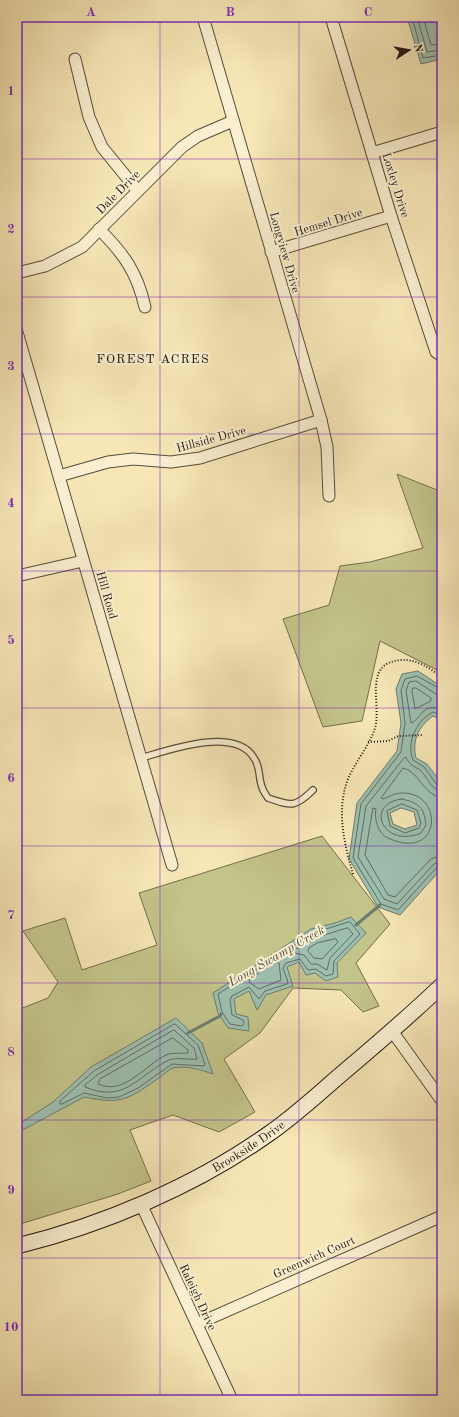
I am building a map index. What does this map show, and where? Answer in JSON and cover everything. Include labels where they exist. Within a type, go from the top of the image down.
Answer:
[{"type":"street","name":"Longview Drive","points":[[203,17],[321,420],[327,447],[329,496]]},
{"type":"street","name":"Loxley Drive","points":[[331,17],[392,216],[436,352],[442,356]]},
{"type":"street","points":[[75,59],[89,117],[102,147],[137,190]]},
{"type":"street","name":"Dale Drive","points":[[17,273],[45,266],[82,247],[137,190],[182,148],[198,136],[233,121]]},
{"type":"street","points":[[372,152],[442,132]]},
{"type":"street","name":"Hemsel Drive","points":[[271,252],[392,216]]},
{"type":"street","points":[[99,228],[120,250],[132,268],[140,288],[145,307]]},
{"type":"street","name":"Hill Road","points":[[17,332],[172,865]]},
{"type":"street","name":"Hillside Drive","points":[[59,476],[108,462],[133,459],[171,462],[200,458],[321,420]]},
{"type":"street","points":[[17,576],[84,561]]},
{"type":"street","name":"Brookside Drive","points":[[17,1246],[51,1238],[141,1204],[189,1181],[267,1135],[303,1107],[392,1031],[442,985]]},
{"type":"street","points":[[392,1031],[442,1101]]},
{"type":"street","name":"Raleigh Drive","points":[[141,1204],[232,1400]]},
{"type":"street","name":"Greenwich Court","points":[[197,1324],[442,1216]]},
{"type":"lane","points":[[140,758],[198,743],[221,741],[247,749],[254,758],[260,772],[262,787],[268,798],[286,804],[301,802],[313,790]]},
{"type":"path","points":[[353,874],[341,829],[343,804],[348,779],[375,727],[376,680],[379,672],[385,666],[396,661],[416,661],[442,678]]},
{"type":"path","points":[[368,742],[388,741],[398,736],[423,735]]},
{"type":"green space","points":[[397,474],[442,492],[442,656],[439,671],[380,641],[362,721],[323,727],[283,619],[329,605],[340,566],[370,562],[423,548]]},
{"type":"green space","points":[[322,836],[390,924],[356,963],[379,1006],[363,1012],[341,990],[293,988],[260,1033],[224,1059],[255,1112],[219,1132],[173,1115],[130,1130],[151,1181],[118,1194],[17,1225],[17,1009],[48,998],[58,982],[23,931],[65,918],[82,970],[157,945],[139,893]]},
{"type":"water","points":[[407,17],[442,17],[442,59],[421,64]]},
{"type":"water","points":[[418,671],[442,687],[442,720],[433,716],[423,725],[417,734],[415,751],[416,758],[427,764],[442,784],[442,868],[400,915],[378,907],[349,859],[357,803],[397,751],[401,723],[396,689],[402,674]],"holes":[[[401,808],[414,812],[417,825],[405,829],[393,824],[390,813]]]},
{"type":"water","points":[[351,917],[366,933],[337,963],[338,977],[326,981],[315,973],[306,975],[299,962],[287,967],[293,986],[266,995],[257,1010],[249,991],[234,999],[236,1014],[248,1017],[249,1031],[228,1028],[218,1013],[213,993],[311,929]]},
{"type":"water","points":[[176,1018],[202,1043],[213,1074],[188,1068],[173,1068],[130,1096],[115,1100],[84,1097],[17,1133],[17,1125],[53,1102],[91,1067]]},
{"type":"waterway","name":"Long Swamp Creek","points":[[356,925],[380,905]]},
{"type":"waterway","name":"Long Swamp Creek","points":[[188,1033],[220,1016],[221,1014]]},
{"type":"district","name":"FOREST ACRES","points":[[153,358]]}]
